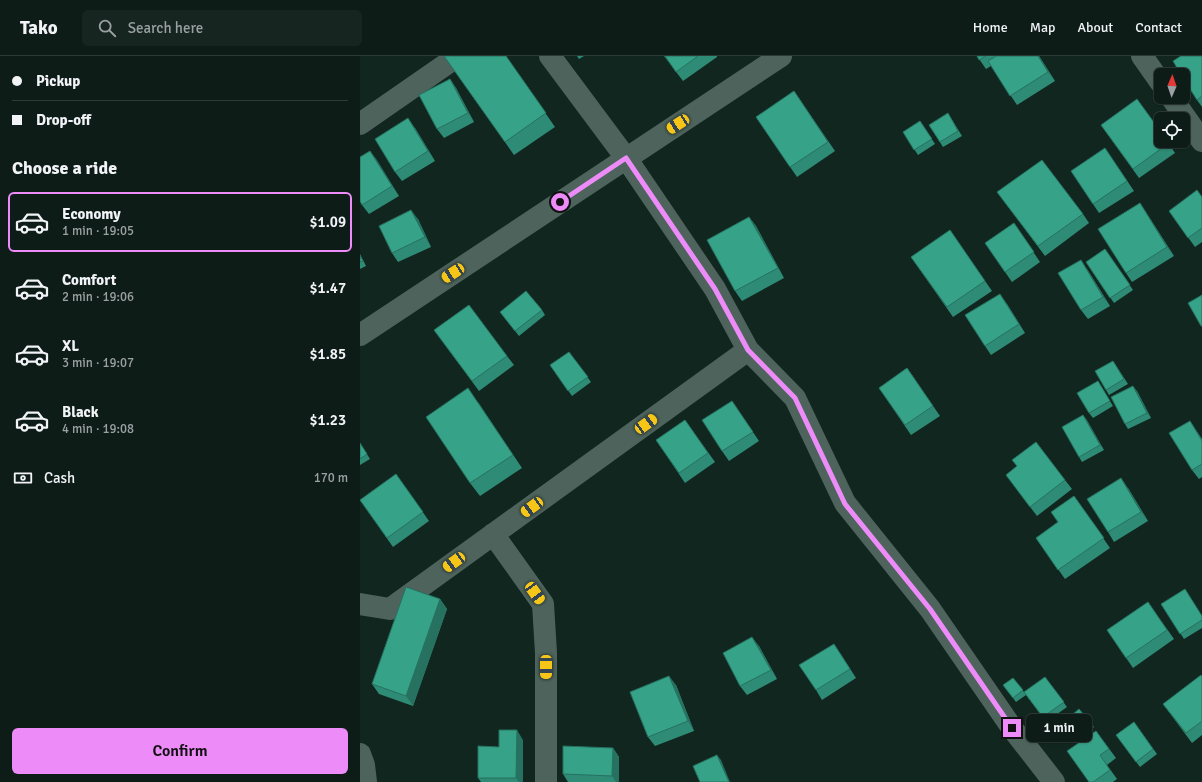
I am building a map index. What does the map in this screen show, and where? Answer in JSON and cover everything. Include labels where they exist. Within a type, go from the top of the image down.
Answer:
[{"type":"street","points":[[360,124],[458,56]]},
{"type":"street","points":[[550,56],[626,158],[715,289],[748,350],[795,398],[845,504],[930,609],[1012,728],[1054,782]]},
{"type":"street","points":[[360,335],[780,56]]},
{"type":"street","points":[[1145,57],[1154,72]]},
{"type":"street","points":[[1176,104],[1202,141]]},
{"type":"street","points":[[360,604],[390,609],[748,350]]},
{"type":"street","points":[[493,534],[544,604],[546,652],[546,782]]},
{"type":"street","points":[[360,754],[364,765],[366,782]]},
{"type":"building","points":[[444,56],[506,56],[546,113],[505,142]]},
{"type":"building","points":[[665,56],[698,56],[676,72]]},
{"type":"building","points":[[977,56],[986,56],[979,60]]},
{"type":"building","points":[[996,56],[1038,56],[1048,72],[1010,96],[988,61]]},
{"type":"building","points":[[1181,56],[1202,56],[1202,96],[1197,100],[1190,89],[1190,68],[1177,68],[1173,61]]},
{"type":"building","points":[[450,79],[468,113],[437,129],[419,95]]},
{"type":"building","points":[[794,91],[828,142],[790,167],[756,117]]},
{"type":"building","points":[[1137,99],[1154,122],[1154,148],[1162,148],[1133,169],[1101,125]]},
{"type":"building","points":[[948,113],[958,131],[940,142],[929,125]]},
{"type":"building","points":[[408,118],[428,151],[395,172],[375,139]]},
{"type":"building","points":[[920,121],[932,139],[914,150],[903,132]]},
{"type":"building","points":[[1105,148],[1127,181],[1093,204],[1071,171]]},
{"type":"building","points":[[370,151],[392,186],[362,205],[360,201],[360,157]]},
{"type":"building","points":[[1042,160],[1083,214],[1038,246],[997,192]]},
{"type":"building","points":[[1197,190],[1202,197],[1202,228],[1188,238],[1169,211]]},
{"type":"building","points":[[1140,203],[1167,247],[1126,273],[1098,229]]},
{"type":"building","points":[[411,210],[425,237],[392,253],[379,226]]},
{"type":"building","points":[[749,217],[778,268],[735,291],[707,240]]},
{"type":"building","points":[[1014,223],[1034,252],[1005,272],[985,243]]},
{"type":"building","points":[[950,230],[985,281],[947,307],[911,257]]},
{"type":"building","points":[[1105,249],[1130,285],[1110,298],[1086,262]]},
{"type":"building","points":[[1081,260],[1103,297],[1081,310],[1058,273]]},
{"type":"building","points":[[526,291],[542,310],[515,331],[500,312]]},
{"type":"building","points":[[1000,294],[1019,324],[985,346],[965,315]]},
{"type":"building","points":[[1202,295],[1202,326],[1201,326],[1188,303]]},
{"type":"building","points":[[469,305],[507,356],[472,381],[434,330]]},
{"type":"building","points":[[569,352],[588,377],[568,391],[550,365]]},
{"type":"building","points":[[1113,361],[1124,379],[1106,390],[1095,371]]},
{"type":"building","points":[[907,368],[933,406],[905,425],[879,388]]},
{"type":"building","points":[[1098,381],[1110,401],[1089,413],[1077,393]]},
{"type":"building","points":[[1133,386],[1147,413],[1125,424],[1111,397]]},
{"type":"building","points":[[468,388],[513,455],[470,483],[426,417]]},
{"type":"building","points":[[732,401],[753,432],[722,451],[702,420]]},
{"type":"building","points":[[1083,415],[1100,445],[1079,457],[1062,427]]},
{"type":"building","points":[[685,420],[708,453],[679,473],[656,440]]},
{"type":"building","points":[[1190,421],[1202,441],[1202,464],[1192,470],[1169,433]]},
{"type":"building","points":[[1036,442],[1065,480],[1030,507],[1006,475],[1017,466],[1012,460]]},
{"type":"building","points":[[360,443],[367,454],[360,459]]},
{"type":"building","points":[[396,474],[423,512],[387,538],[360,500]]},
{"type":"building","points":[[1121,478],[1141,512],[1108,532],[1087,499]]},
{"type":"building","points":[[1074,496],[1104,538],[1058,570],[1036,538],[1058,522],[1051,512]]},
{"type":"building","points":[[406,587],[440,599],[406,696],[372,684]]},
{"type":"building","points":[[1185,589],[1202,616],[1202,620],[1180,634],[1161,604]]},
{"type":"building","points":[[1148,602],[1167,630],[1126,658],[1107,630]]},
{"type":"building","points":[[752,637],[771,670],[740,686],[723,653]]},
{"type":"building","points":[[834,644],[850,669],[816,690],[799,665]]},
{"type":"building","points":[[1201,675],[1202,721],[1186,733],[1163,704]]},
{"type":"building","points":[[669,676],[688,721],[648,737],[630,692]]},
{"type":"building","points":[[1045,677],[1064,702],[1043,717],[1024,692]]},
{"type":"building","points":[[1013,678],[1023,690],[1013,698],[1003,685]]},
{"type":"building","points":[[1079,709],[1090,722],[1071,738],[1061,724]]},
{"type":"building","points":[[1134,722],[1153,749],[1136,762],[1116,735]]},
{"type":"building","points":[[499,730],[517,730],[516,778],[478,778],[478,746],[499,747]]},
{"type":"building","points":[[1096,731],[1109,749],[1100,755],[1110,770],[1093,782],[1089,782],[1067,751]]},
{"type":"building","points":[[563,746],[613,748],[612,776],[563,774]]},
{"type":"building","points":[[717,755],[729,782],[700,782],[693,766]]},
{"type":"route","points":[[560,202],[626,158],[715,289],[748,350],[795,398],[845,504],[930,609],[1012,728]]}]
